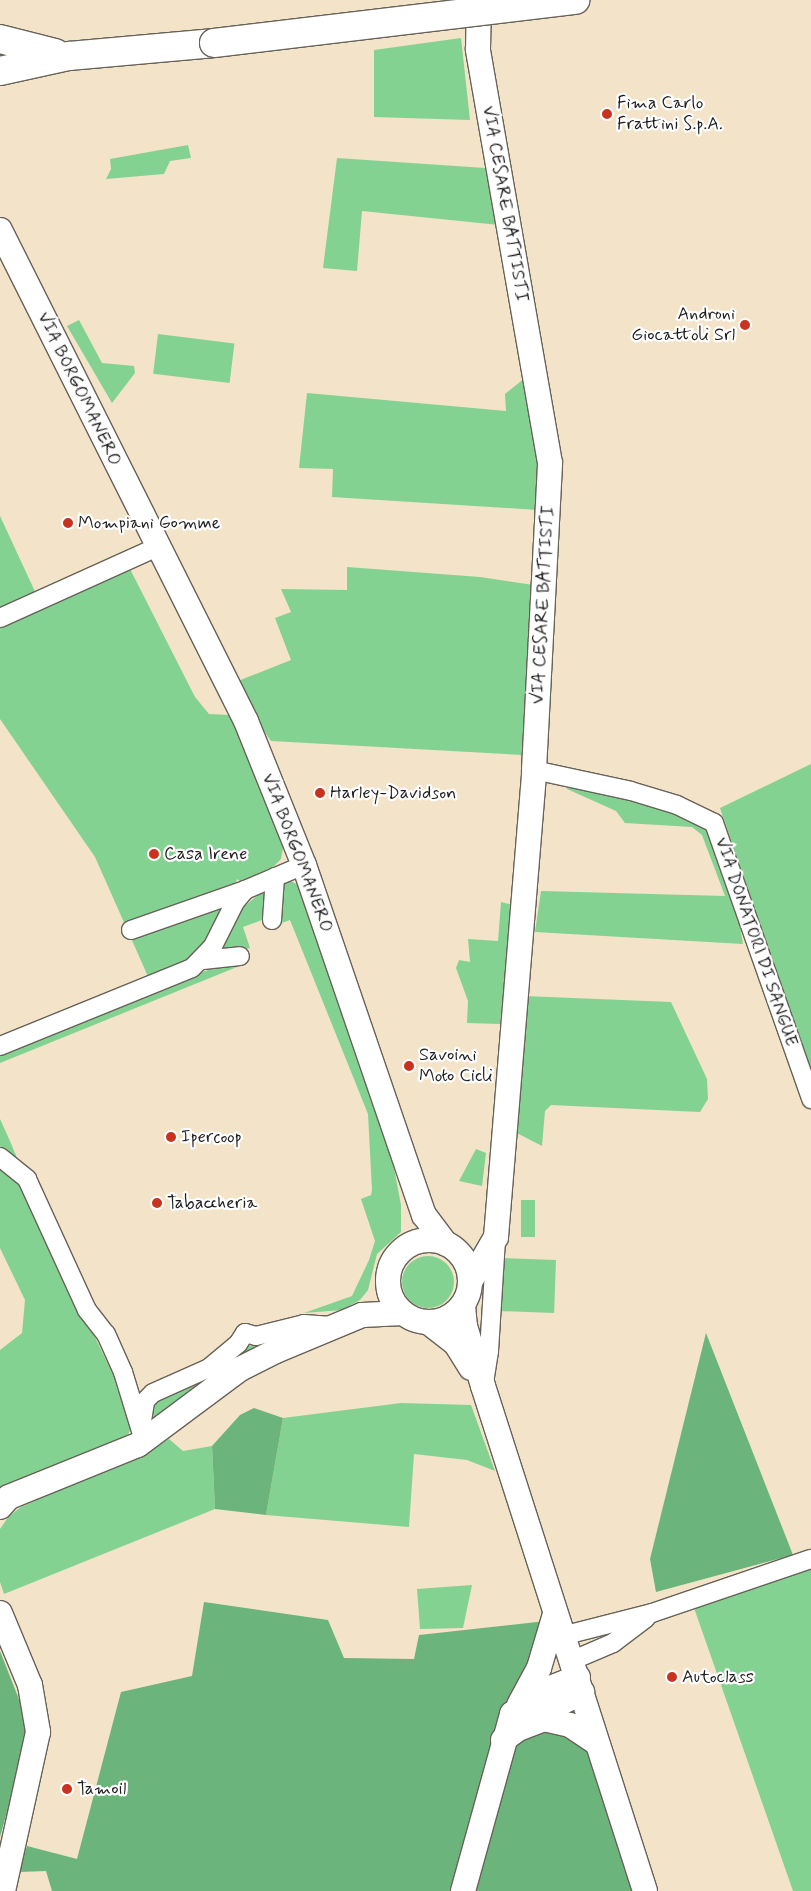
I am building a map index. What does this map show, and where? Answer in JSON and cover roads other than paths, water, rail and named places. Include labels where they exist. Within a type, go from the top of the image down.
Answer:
[{"type":"main road","points":[[0,72],[69,56],[214,43],[575,0]]},
{"type":"main road","points":[[0,39],[69,56]]},
{"type":"street","name":"VIA CESARE BATTISTI","points":[[479,0],[478,49],[550,463],[534,770],[497,1226],[489,1351],[483,1386]]},
{"type":"street","name":"VIA BORGOMANERO","points":[[0,230],[157,547],[246,721],[304,865],[424,1215],[449,1246]]},
{"type":"street","points":[[0,618],[157,547]]},
{"type":"street","name":"VIA DONATORI DI SANGUE","points":[[534,770],[631,791],[677,805],[714,823],[811,1099]]},
{"type":"street","points":[[130,930],[245,890],[304,865]]},
{"type":"street","points":[[272,920],[275,877]]},
{"type":"street","points":[[0,1046],[192,968],[203,960],[235,902],[245,890]]},
{"type":"street","points":[[203,960],[240,956]]},
{"type":"street","points":[[0,1157],[27,1179],[87,1310],[106,1334],[123,1372],[139,1438]]},
{"type":"street","name":"VIA BORGOMANERO","points":[[407,1247],[411,1232],[408,1170]]},
{"type":"street","name":"VIA CESARE BATTISTI","points":[[449,1246],[469,1247],[484,1239],[497,1226]]},
{"type":"street","name":"VIA CESARE BATTISTI","points":[[470,1282],[497,1226]]},
{"type":"street","points":[[362,1315],[388,1277],[395,1258],[407,1247],[422,1241],[449,1246],[466,1263],[470,1282],[463,1305],[465,1326],[562,1636],[577,1677],[645,1891]]},
{"type":"street","points":[[388,1277],[391,1296],[403,1313],[412,1319],[428,1322],[447,1318],[463,1305]]},
{"type":"street","points":[[3,1500],[139,1438],[240,1369],[362,1315],[403,1313]]},
{"type":"street","points":[[428,1322],[456,1344],[483,1386]]},
{"type":"street","points":[[139,1438],[144,1401],[153,1393],[209,1368],[238,1344],[245,1333],[256,1336],[304,1324],[335,1326]]},
{"type":"street","points":[[562,1636],[652,1613],[811,1559]]},
{"type":"street","points":[[0,1613],[30,1685],[38,1732],[3,1891]]},
{"type":"street","points":[[513,1725],[577,1677],[613,1643],[652,1613]]},
{"type":"street","points":[[463,1891],[513,1725],[539,1668],[555,1614]]},
{"type":"street","points":[[513,1725],[544,1719],[556,1721],[597,1743]]},
{"type":"place","name":"Fima Carlo Frattini S.p.A.","points":[[607,114]]},
{"type":"place","name":"Androni Giocattoli Srl","points":[[745,325]]},
{"type":"place","name":"Mompiani Gomme","points":[[68,523]]},
{"type":"place","name":"Harley-Davidson","points":[[320,793]]},
{"type":"place","name":"Casa Irene","points":[[154,854]]},
{"type":"place","name":"Savoini Moto Cicli","points":[[409,1066]]},
{"type":"place","name":"Ipercoop","points":[[171,1137]]},
{"type":"place","name":"Tabaccheria","points":[[157,1203]]},
{"type":"place","name":"Autoclass","points":[[672,1677]]},
{"type":"place","name":"Tamoil","points":[[67,1789]]}]
